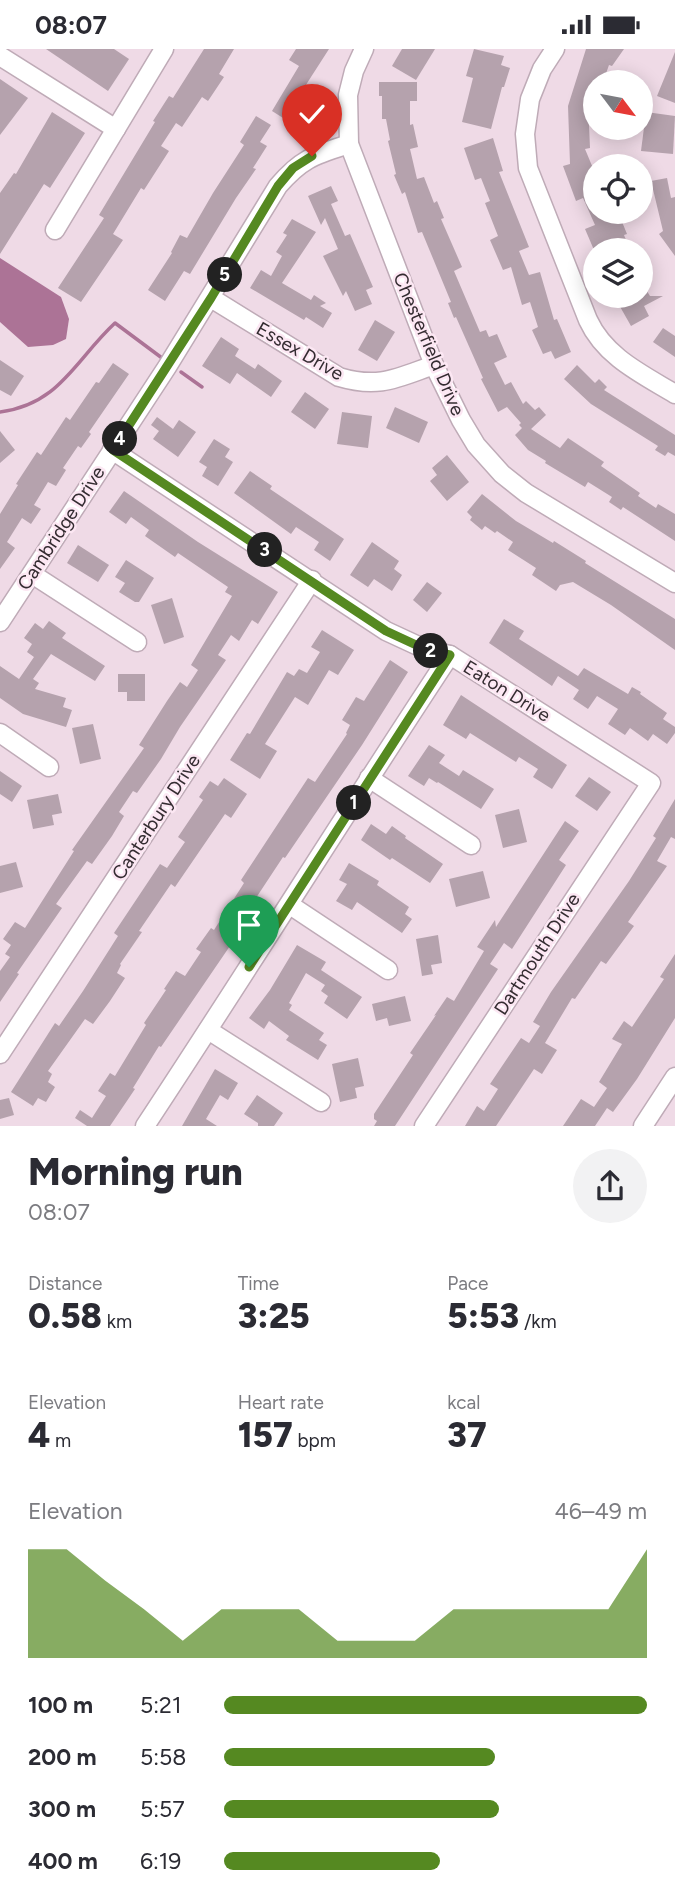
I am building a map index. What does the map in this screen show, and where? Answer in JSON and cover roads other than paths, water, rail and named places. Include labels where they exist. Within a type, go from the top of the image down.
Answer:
[{"type":"street","points":[[55,230],[164,49]]},
{"type":"street","name":"Chesterfield Drive","points":[[364,49],[354,71],[348,95],[349,144],[434,366],[461,420],[476,445],[502,474],[526,493],[675,583]]},
{"type":"street","points":[[555,49],[542,69],[530,99],[525,134],[528,168],[588,320],[599,340],[618,359],[675,394]]},
{"type":"street","points":[[0,56],[117,129]]},
{"type":"street","name":"Cambridge Drive","points":[[0,622],[211,298],[278,186],[293,168],[312,156],[349,144]]},
{"type":"street","name":"Essex Drive","points":[[211,298],[340,377],[360,383],[382,383],[434,366]]},
{"type":"street","name":"Eaton Drive","points":[[113,450],[386,631],[427,650],[450,655],[651,783]]},
{"type":"street","points":[[32,573],[137,642]]},
{"type":"street","name":"Canterbury Drive","points":[[0,1054],[312,580]]},
{"type":"street","points":[[145,1126],[450,655]]},
{"type":"street","points":[[0,733],[49,767]]},
{"type":"street","points":[[369,778],[471,845]]},
{"type":"street","name":"Dartmouth Drive","points":[[424,1126],[651,783]]},
{"type":"street","points":[[290,905],[388,970]]},
{"type":"street","points":[[208,1030],[321,1102]]},
{"type":"street","points":[[643,1126],[675,1077]]},
{"type":"waterway","points":[[0,412],[38,400],[52,390],[115,323],[162,358]]},
{"type":"waterway","points":[[181,372],[202,387]]}]
